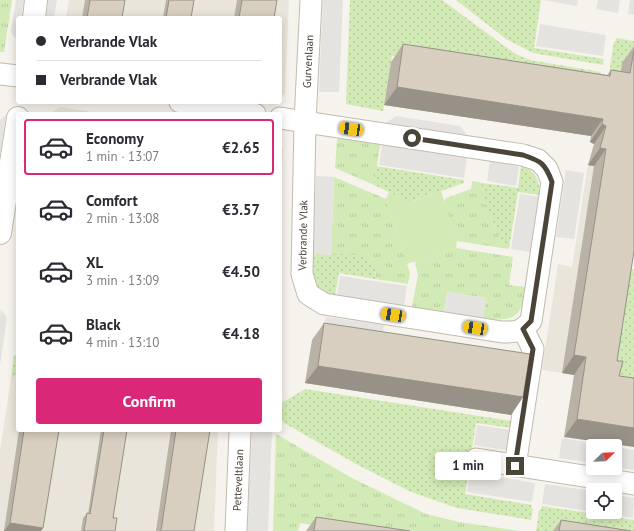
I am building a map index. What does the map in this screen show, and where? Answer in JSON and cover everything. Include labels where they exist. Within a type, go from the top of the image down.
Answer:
[{"type":"street","points":[[34,16],[36,0]]},
{"type":"street","name":"Gurvenlaan","points":[[305,122],[311,0]]},
{"type":"street","points":[[0,74],[16,76]]},
{"type":"street","points":[[192,104],[242,112]]},
{"type":"street","points":[[282,118],[523,155],[538,160],[547,169],[552,182],[550,197],[531,321],[523,329],[533,349],[515,466]]},
{"type":"street","name":"Verbrande Vlak","points":[[305,122],[302,274],[308,294],[324,304],[502,332],[514,332],[523,329]]},
{"type":"street","points":[[0,233],[16,131]]},
{"type":"street","name":"Petteveltlaan","points":[[236,531],[240,432]]},
{"type":"street","points":[[476,459],[634,484]]},
{"type":"shaded area","points":[[16,0],[24,0],[21,16],[16,16],[16,39],[11,32]]},
{"type":"shaded area","points":[[48,0],[57,0],[54,16],[46,16]]},
{"type":"shaded area","points":[[69,0],[175,0],[173,16],[66,16]]},
{"type":"shaded area","points":[[182,0],[289,0],[285,93],[282,97],[282,16],[179,16]]},
{"type":"shaded area","points":[[323,0],[343,0],[339,92],[319,92]]},
{"type":"shaded area","points":[[543,0],[578,0],[577,6]]},
{"type":"shaded area","points":[[598,0],[620,0],[618,13],[596,9]]},
{"type":"shaded area","points":[[630,0],[634,0],[634,15],[628,14]]},
{"type":"shaded area","points":[[540,24],[606,35],[603,56],[536,46]]},
{"type":"shaded area","points":[[61,107],[92,112],[53,112]]},
{"type":"shaded area","points":[[6,115],[0,156],[0,120]]},
{"type":"shaded area","points":[[396,116],[460,126],[467,135],[386,123]]},
{"type":"shaded area","points":[[382,145],[467,158],[464,178],[379,165]]},
{"type":"shaded area","points":[[282,147],[283,149],[282,174]]},
{"type":"shaded area","points":[[490,161],[519,166],[516,186],[487,181]]},
{"type":"shaded area","points":[[588,164],[634,172],[611,380],[542,370],[558,264],[572,267]]},
{"type":"shaded area","points":[[566,170],[584,173],[574,239],[556,237]]},
{"type":"shaded area","points":[[316,176],[334,177],[331,255],[313,254]]},
{"type":"shaded area","points":[[520,194],[540,197],[531,252],[511,249]]},
{"type":"shaded area","points":[[340,276],[407,286],[404,306],[337,295]]},
{"type":"shaded area","points":[[447,292],[486,298],[483,318],[444,312]]},
{"type":"shaded area","points":[[1,309],[7,317],[0,365],[0,316]]},
{"type":"shaded area","points":[[326,317],[384,325],[381,343],[324,333]]},
{"type":"shaded area","points":[[16,374],[16,432],[110,432],[94,531],[0,531],[0,451],[11,379]]},
{"type":"shaded area","points":[[477,425],[511,430],[507,450],[474,445]]},
{"type":"shaded area","points":[[116,432],[218,432],[214,531],[100,531]]},
{"type":"shaded area","points":[[252,432],[272,432],[268,531],[247,531]]},
{"type":"shaded area","points":[[562,438],[586,442],[586,462],[559,458]]},
{"type":"shaded area","points":[[622,448],[634,450],[634,470],[622,468]]},
{"type":"shaded area","points":[[470,472],[535,483],[532,502],[467,492]]},
{"type":"shaded area","points":[[545,484],[586,490],[586,511],[542,504]]},
{"type":"shaded area","points":[[622,496],[634,498],[633,518],[622,516]]},
{"type":"green space","points":[[0,0],[12,0],[4,52],[0,52]]},
{"type":"green space","points":[[350,0],[442,0],[516,54],[530,60],[601,72],[599,88],[481,66],[392,56],[383,111],[346,104]]},
{"type":"green space","points":[[456,0],[541,0],[534,48],[604,59],[603,65],[533,53],[506,39]]},
{"type":"green space","points":[[616,38],[634,41],[634,55],[628,54],[617,94],[606,92],[614,42]]},
{"type":"green space","points":[[340,138],[380,145],[374,185],[335,168],[337,139]]},
{"type":"green space","points":[[376,166],[464,180],[464,183],[410,202],[374,185]]},
{"type":"green space","points":[[521,166],[530,170],[536,177],[540,195],[518,192],[509,249],[502,242],[482,198],[483,183],[518,188]]},
{"type":"green space","points":[[334,177],[386,199],[410,273],[408,284],[375,279],[376,271],[356,255],[331,255]]},
{"type":"green space","points":[[472,181],[483,183],[482,198],[502,242],[509,249],[457,241],[444,202],[446,198],[471,189]]},
{"type":"green space","points":[[441,191],[457,241],[456,248],[407,264],[386,199],[389,192],[411,202]]},
{"type":"green space","points":[[456,248],[513,257],[509,285],[526,287],[522,306],[514,316],[502,319],[483,318],[486,298],[447,292],[444,312],[412,307],[418,275],[415,261]]},
{"type":"green space","points":[[313,254],[345,254],[368,259],[375,267],[375,279],[339,273],[335,295],[327,293],[317,285],[313,275]]},
{"type":"green space","points":[[629,269],[634,269],[634,398],[591,377]]},
{"type":"green space","points":[[14,355],[16,355],[16,374],[11,379]]},
{"type":"green space","points":[[305,389],[512,421],[511,428],[476,423],[465,494],[532,505],[531,508],[533,509],[531,520],[457,508],[411,492],[356,464],[286,424],[282,421],[282,403]]},
{"type":"green space","points":[[276,434],[352,478],[426,514],[459,522],[520,531],[348,531],[300,523],[298,531],[273,531]]},
{"type":"green space","points":[[542,506],[586,513],[586,519],[622,518],[634,520],[634,531],[569,531],[554,529],[554,531],[536,531],[539,510],[541,510]]},
{"type":"building","points":[[90,0],[125,0],[122,16],[87,16]]},
{"type":"building","points":[[169,0],[194,0],[191,16],[166,16]]},
{"type":"building","points":[[242,0],[277,0],[274,16],[239,16]]},
{"type":"building","points":[[403,44],[610,76],[611,70],[630,73],[634,50],[634,251],[617,361],[623,361],[619,376],[634,378],[634,428],[577,419],[586,357],[574,355],[606,149],[600,148],[606,126],[602,124],[603,119],[397,87]]},
{"type":"building","points":[[324,323],[530,354],[523,397],[318,366]]},
{"type":"building","points":[[24,432],[59,432],[43,528],[10,523]]},
{"type":"building","points":[[104,432],[127,432],[113,518],[117,518],[115,531],[84,531],[87,513],[90,514]]},
{"type":"building","points":[[176,432],[210,432],[194,531],[161,531]]},
{"type":"building","points":[[316,517],[410,531],[314,531]]},
{"type":"building","points":[[561,520],[631,531],[559,531]]},
{"type":"route","points":[[412,138],[523,155],[538,160],[547,169],[552,182],[531,321],[523,329],[533,349],[515,466]]}]
